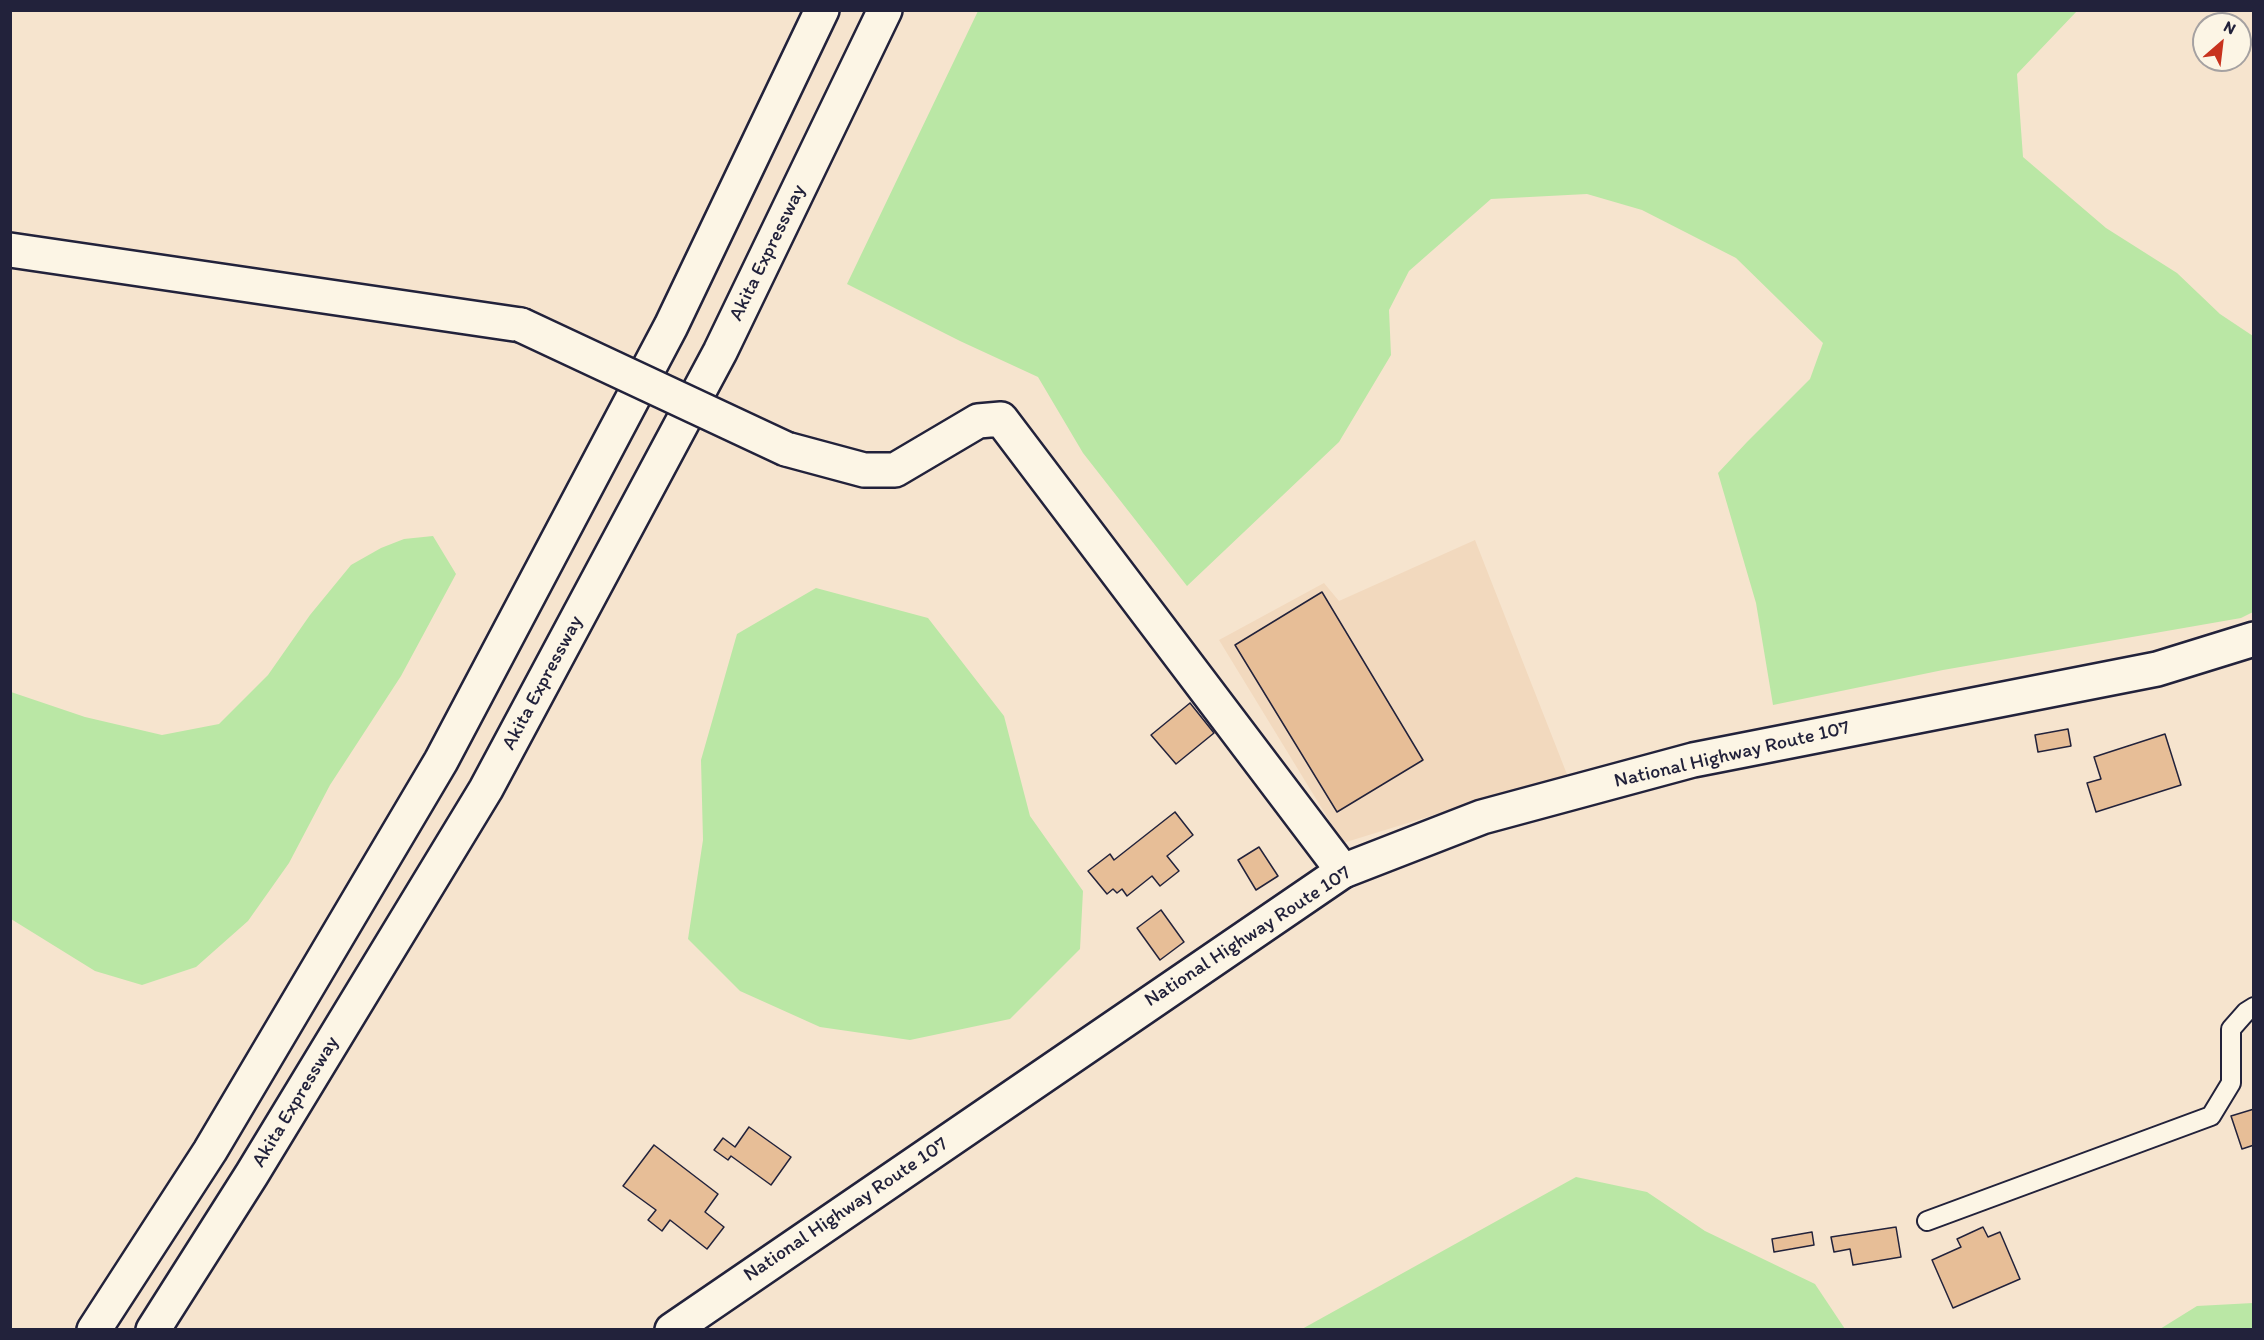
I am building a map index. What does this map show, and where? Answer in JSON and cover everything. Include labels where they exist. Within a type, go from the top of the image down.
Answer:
[{"type":"main road","points":[[94,1329],[210,1151],[441,761],[671,326],[822,10]]},
{"type":"main road","name":"Akita Expressway","points":[[153,1329],[252,1174],[486,789],[720,352],[885,10]]},
{"type":"main road","points":[[10,250],[521,325],[786,449],[864,470],[895,470],[978,421],[1001,419],[1343,871]]},
{"type":"main road","name":"National Highway Route 107","points":[[672,1329],[1343,871],[1482,817],[1693,759],[2157,669],[2253,639]]},
{"type":"lane","points":[[1927,1221],[2211,1116],[2231,1083],[2231,1029],[2253,1007]]},
{"type":"shaded area","points":[[1475,540],[1570,782],[1437,814],[1343,843],[1219,640],[1324,583],[1339,601]]},
{"type":"green space","points":[[978,11],[2077,11],[2017,74],[2023,157],[2106,228],[2177,273],[2220,314],[2253,336],[2253,612],[2241,618],[1943,670],[1773,705],[1756,603],[1718,473],[1810,379],[1823,343],[1736,258],[1642,210],[1587,194],[1491,199],[1409,271],[1389,310],[1391,355],[1339,442],[1187,586],[1083,453],[1038,377],[847,284]]},
{"type":"green space","points":[[433,536],[456,574],[401,676],[330,785],[289,863],[248,921],[196,967],[142,985],[95,971],[11,919],[11,692],[85,717],[162,735],[219,724],[268,675],[310,615],[351,565],[381,548],[404,539]]},
{"type":"green space","points":[[816,588],[928,618],[1004,716],[1030,816],[1083,891],[1080,949],[1010,1019],[910,1040],[820,1027],[740,991],[688,939],[703,840],[701,760],[737,634]]},
{"type":"green space","points":[[1576,1177],[1647,1192],[1705,1231],[1815,1284],[1845,1329],[1302,1329]]},
{"type":"green space","points":[[2253,1303],[2253,1329],[2160,1329],[2197,1306]]},
{"type":"building","points":[[1322,592],[1423,760],[1337,812],[1235,645]]},
{"type":"building","points":[[1190,703],[1214,733],[1176,764],[1151,735]]},
{"type":"building","points":[[2068,729],[2071,746],[2038,752],[2035,735]]},
{"type":"building","points":[[2165,734],[2181,785],[2096,812],[2087,783],[2101,779],[2094,757]]},
{"type":"building","points":[[1175,812],[1193,835],[1167,856],[1179,871],[1160,886],[1152,876],[1127,896],[1122,889],[1117,893],[1113,889],[1107,894],[1088,871],[1110,854],[1114,860]]},
{"type":"building","points":[[1259,847],[1278,876],[1256,890],[1238,860]]},
{"type":"building","points":[[1161,910],[1184,942],[1160,960],[1137,928]]},
{"type":"building","points":[[2254,1109],[2254,1145],[2242,1149],[2231,1116]]},
{"type":"building","points":[[749,1127],[791,1157],[771,1185],[731,1156],[728,1160],[714,1150],[723,1138],[735,1147]]},
{"type":"building","points":[[654,1145],[718,1194],[705,1212],[724,1227],[707,1249],[670,1220],[662,1231],[648,1220],[656,1210],[623,1186]]},
{"type":"building","points":[[1896,1227],[1901,1257],[1853,1265],[1850,1249],[1834,1252],[1831,1237]]},
{"type":"building","points":[[1983,1227],[1988,1237],[2000,1232],[2020,1279],[1953,1308],[1932,1260],[1961,1247],[1957,1239]]},
{"type":"building","points":[[1812,1232],[1814,1245],[1774,1252],[1772,1239]]}]
